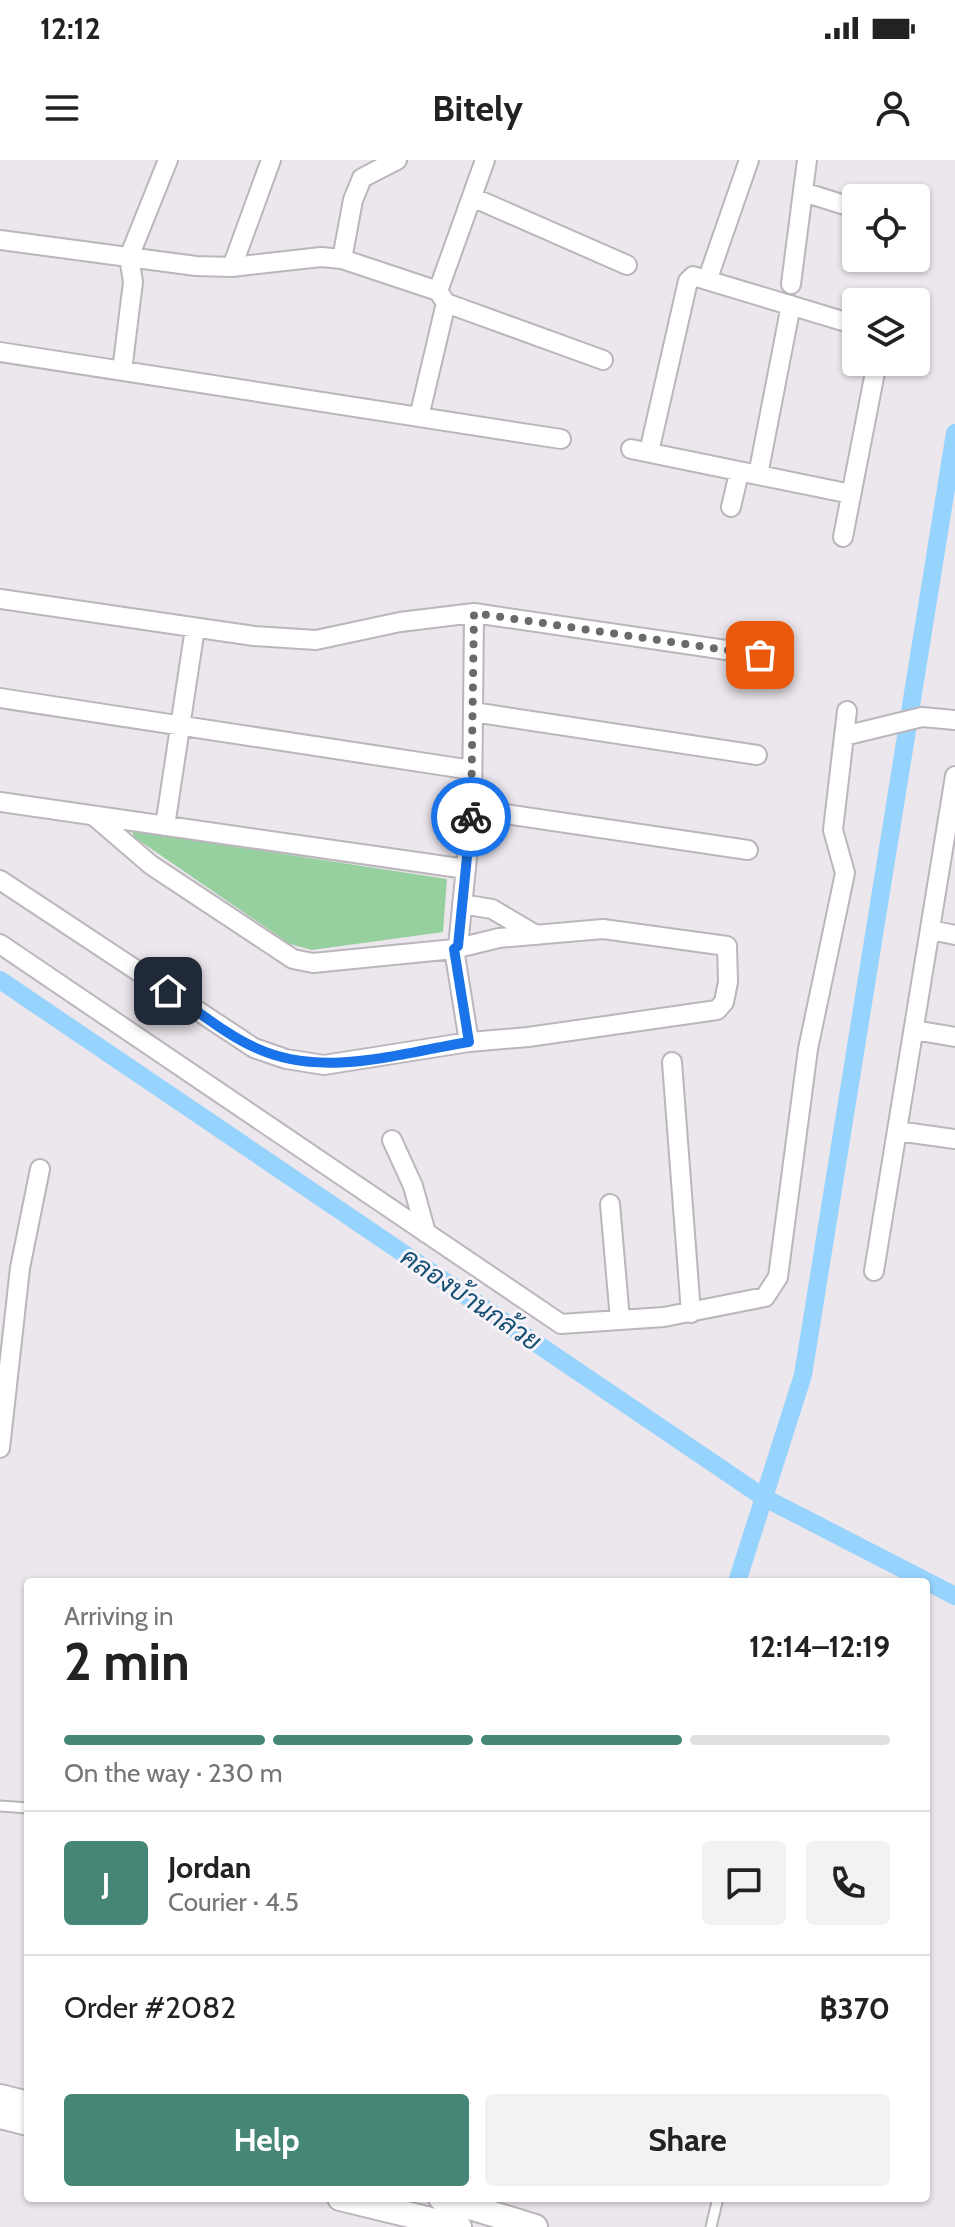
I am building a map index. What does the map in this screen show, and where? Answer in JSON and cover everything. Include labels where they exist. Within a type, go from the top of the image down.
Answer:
[{"type":"street","points":[[122,371],[133,282],[129,257],[168,160]]},
{"type":"street","points":[[232,267],[271,160]]},
{"type":"street","points":[[342,259],[353,200],[362,178],[397,160]]},
{"type":"street","points":[[419,417],[442,297],[485,160]]},
{"type":"street","points":[[708,278],[749,160]]},
{"type":"street","points":[[791,284],[807,160]]},
{"type":"street","points":[[803,192],[842,204]]},
{"type":"street","points":[[472,197],[627,265]]},
{"type":"street","points":[[0,240],[232,267],[302,257],[342,259],[603,360]]},
{"type":"street","points":[[842,321],[693,276],[688,281],[640,451],[851,494]]},
{"type":"street","points":[[731,507],[748,474],[791,305]]},
{"type":"street","points":[[0,352],[561,439]]},
{"type":"street","points":[[843,537],[874,376]]},
{"type":"street","points":[[0,599],[195,628],[316,640],[400,622],[474,613],[760,655]]},
{"type":"street","points":[[469,1042],[456,947],[472,809],[474,613]]},
{"type":"street","points":[[165,826],[195,628]]},
{"type":"street","points":[[0,698],[472,770]]},
{"type":"street","points":[[0,944],[561,1324],[691,1313],[765,1297],[778,1277],[808,1049],[845,873],[833,830],[847,711]]},
{"type":"street","points":[[473,712],[757,755]]},
{"type":"street","points":[[844,736],[922,717],[955,720]]},
{"type":"street","points":[[874,1271],[952,822],[955,776]]},
{"type":"street","points":[[0,802],[466,869]]},
{"type":"street","points":[[472,809],[748,850]]},
{"type":"street","points":[[0,880],[254,1048],[286,1059],[324,1065],[469,1042],[528,1037],[717,1010],[724,1002],[730,953],[724,944],[603,929],[313,963],[293,959],[151,865],[94,816]]},
{"type":"street","points":[[462,904],[492,909],[536,935]]},
{"type":"street","points":[[931,930],[955,935]]},
{"type":"street","points":[[914,1030],[955,1037]]},
{"type":"street","points":[[672,1062],[691,1313]]},
{"type":"street","points":[[897,1131],[955,1139]]},
{"type":"street","points":[[392,1140],[413,1186],[426,1233]]},
{"type":"street","points":[[0,1448],[20,1268],[40,1169]]},
{"type":"street","points":[[610,1204],[620,1320]]},
{"type":"street","points":[[0,2097],[24,2103]]},
{"type":"street","points":[[0,2116],[24,2122]]},
{"type":"street","points":[[362,2202],[463,2220],[534,2226]]},
{"type":"street","points":[[445,2202],[463,2220]]},
{"type":"lane","points":[[0,1806],[24,1808]]},
{"type":"lane","points":[[711,2227],[717,2202]]},
{"type":"green space","points":[[132,831],[447,879],[443,932],[312,950],[290,944],[134,837]]},
{"type":"waterway","points":[[738,1578],[803,1375],[955,433]]},
{"type":"waterway","name":"คลองบ้านกล้วย","points":[[0,980],[763,1497],[920,1578]]},
{"type":"waterway","name":"คลองบ้านกล้วย","points":[[930,1583],[955,1596]]},
{"type":"way so far","points":[[471,817],[474,613],[760,655]]},
{"type":"route","points":[[168,991],[254,1048],[286,1059],[324,1065],[469,1042],[454,949],[458,946],[471,817]]}]
